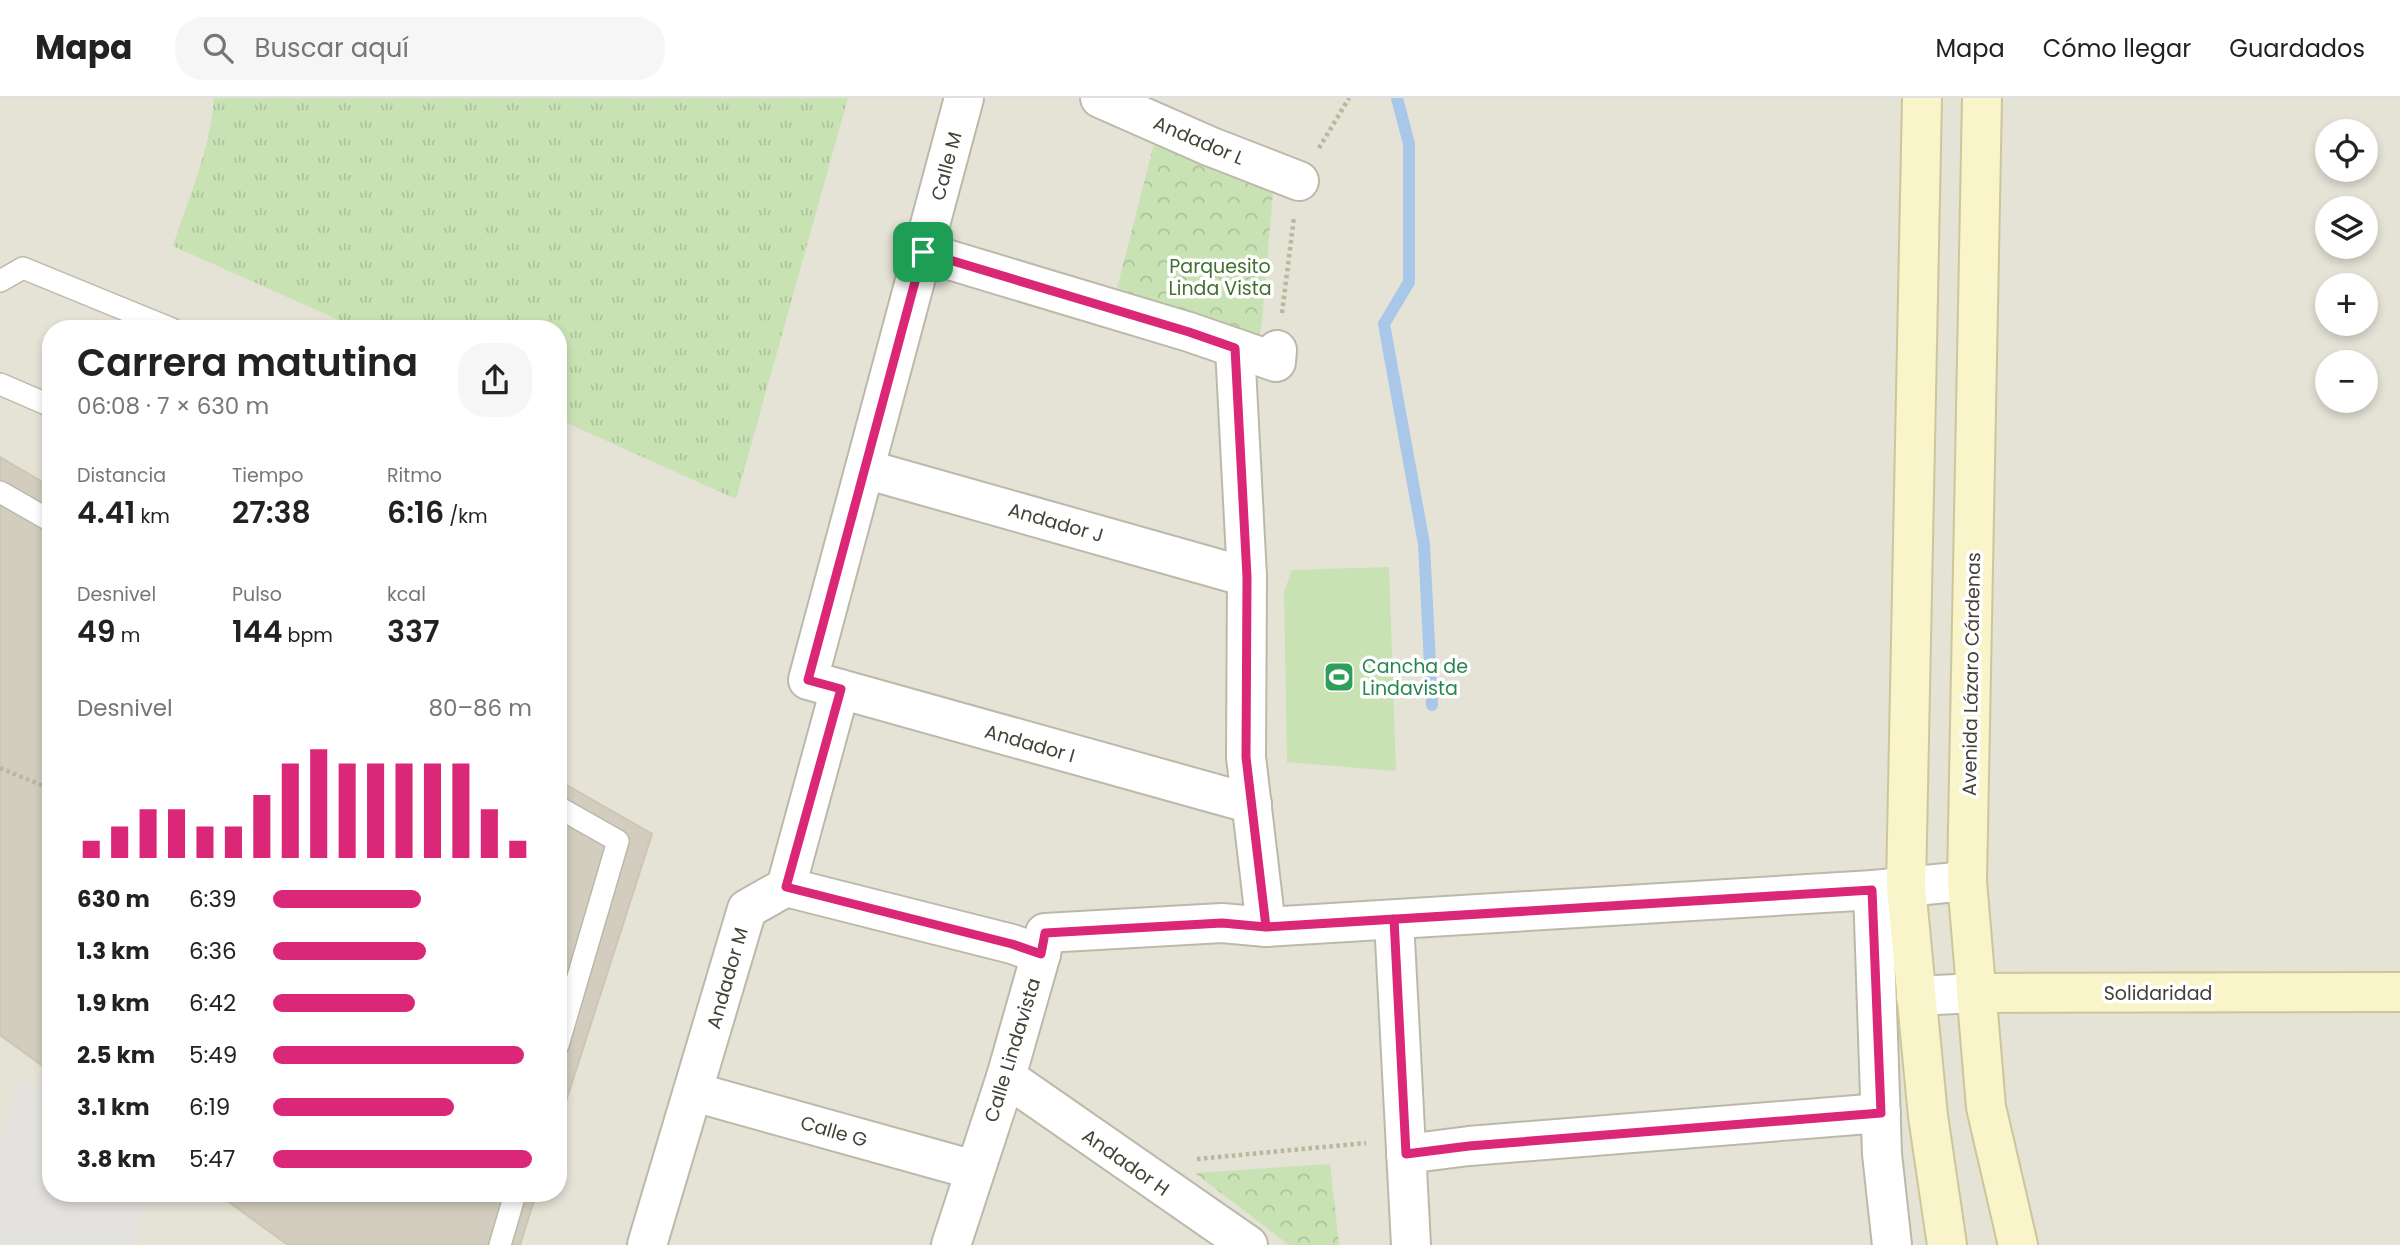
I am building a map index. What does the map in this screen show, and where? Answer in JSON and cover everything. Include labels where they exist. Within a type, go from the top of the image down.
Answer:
[{"type":"main road","points":[[1922,98],[1889,888],[1916,996],[1928,1116],[1947,1245]]},
{"type":"main road","name":"Avenida Lázaro Cárdenas","points":[[1982,98],[1967,881],[1986,1107],[2018,1245]]},
{"type":"main road","name":"Solidaridad","points":[[1976,993],[2400,992]]},
{"type":"street","name":"Calle M","points":[[824,685],[865,469],[964,98]]},
{"type":"street","name":"Andador L","points":[[1100,98],[1209,146],[1299,181]]},
{"type":"street","points":[[923,252],[1189,332],[1276,362],[1277,350]]},
{"type":"street","points":[[1235,348],[1247,577],[1246,757],[1266,927]]},
{"type":"street","name":"Andador J","points":[[865,469],[1247,577]]},
{"type":"street","points":[[824,685],[786,887],[1012,944],[1041,954]]},
{"type":"street","name":"Andador I","points":[[824,685],[1252,804]]},
{"type":"street","name":"Calle Lindavista","points":[[951,1245],[1006,1077],[1045,933],[1222,923],[1266,927],[1967,881]]},
{"type":"street","name":"Andador M","points":[[647,1245],[747,909],[786,887]]},
{"type":"street","points":[[1889,888],[1881,1113],[1882,1154],[1892,1245]]},
{"type":"street","points":[[1394,919],[1392,1148],[1411,1245]]},
{"type":"street","name":"Solidaridad","points":[[1916,996],[1976,993]]},
{"type":"street","name":"Andador H","points":[[1006,1077],[1248,1245]]},
{"type":"street","name":"Calle G","points":[[694,1092],[974,1171]]},
{"type":"street","points":[[1392,1148],[1482,1145],[1881,1113]]},
{"type":"lane","points":[[0,281],[23,268],[150,320]]},
{"type":"lane","points":[[0,384],[42,402]]},
{"type":"lane","points":[[0,492],[42,516]]},
{"type":"lane","points":[[567,812],[618,841],[567,1014]]},
{"type":"lane","points":[[500,1245],[513,1202]]},
{"type":"path","points":[[0,768],[42,785]]},
{"type":"path","points":[[1131,1166],[1392,1148]]},
{"type":"shaded area","points":[[0,98],[2400,98],[2400,1245],[0,1245]]},
{"type":"shaded area","points":[[20,1077],[42,1094],[42,1202],[148,1202],[136,1245],[0,1245],[0,1136]]},
{"type":"green space","points":[[214,98],[848,98],[736,499],[567,423],[567,320],[339,320],[173,246],[198,173],[212,118]]},
{"type":"green space","name":"Parquesito Linda Vista","points":[[1154,144],[1273,192],[1262,322],[1257,347],[1117,288]]},
{"type":"green space","name":"Cancha de Lindavista","points":[[1389,567],[1396,771],[1287,762],[1284,592],[1292,570]]},
{"type":"green space","points":[[1330,1164],[1339,1245],[1289,1245],[1195,1173]]},
{"type":"building","points":[[0,457],[42,482],[42,1065],[0,1035]]},
{"type":"building","points":[[567,785],[652,834],[567,1098]]},
{"type":"building","points":[[229,1202],[533,1202],[520,1245],[288,1245]]},
{"type":"waterway","points":[[1397,98],[1409,144],[1409,282],[1384,324],[1424,544],[1432,705]]},
{"type":"place","name":"Cancha de Lindavista","points":[[1339,677]]},
{"type":"route","points":[[923,252],[808,680],[841,689],[786,887],[1012,944],[1041,954],[1045,933],[1222,923],[1266,927],[1872,890],[1881,1113],[1469,1146],[1406,1154],[1394,919],[1266,927],[1246,757],[1247,577],[1235,348],[923,252]]}]
